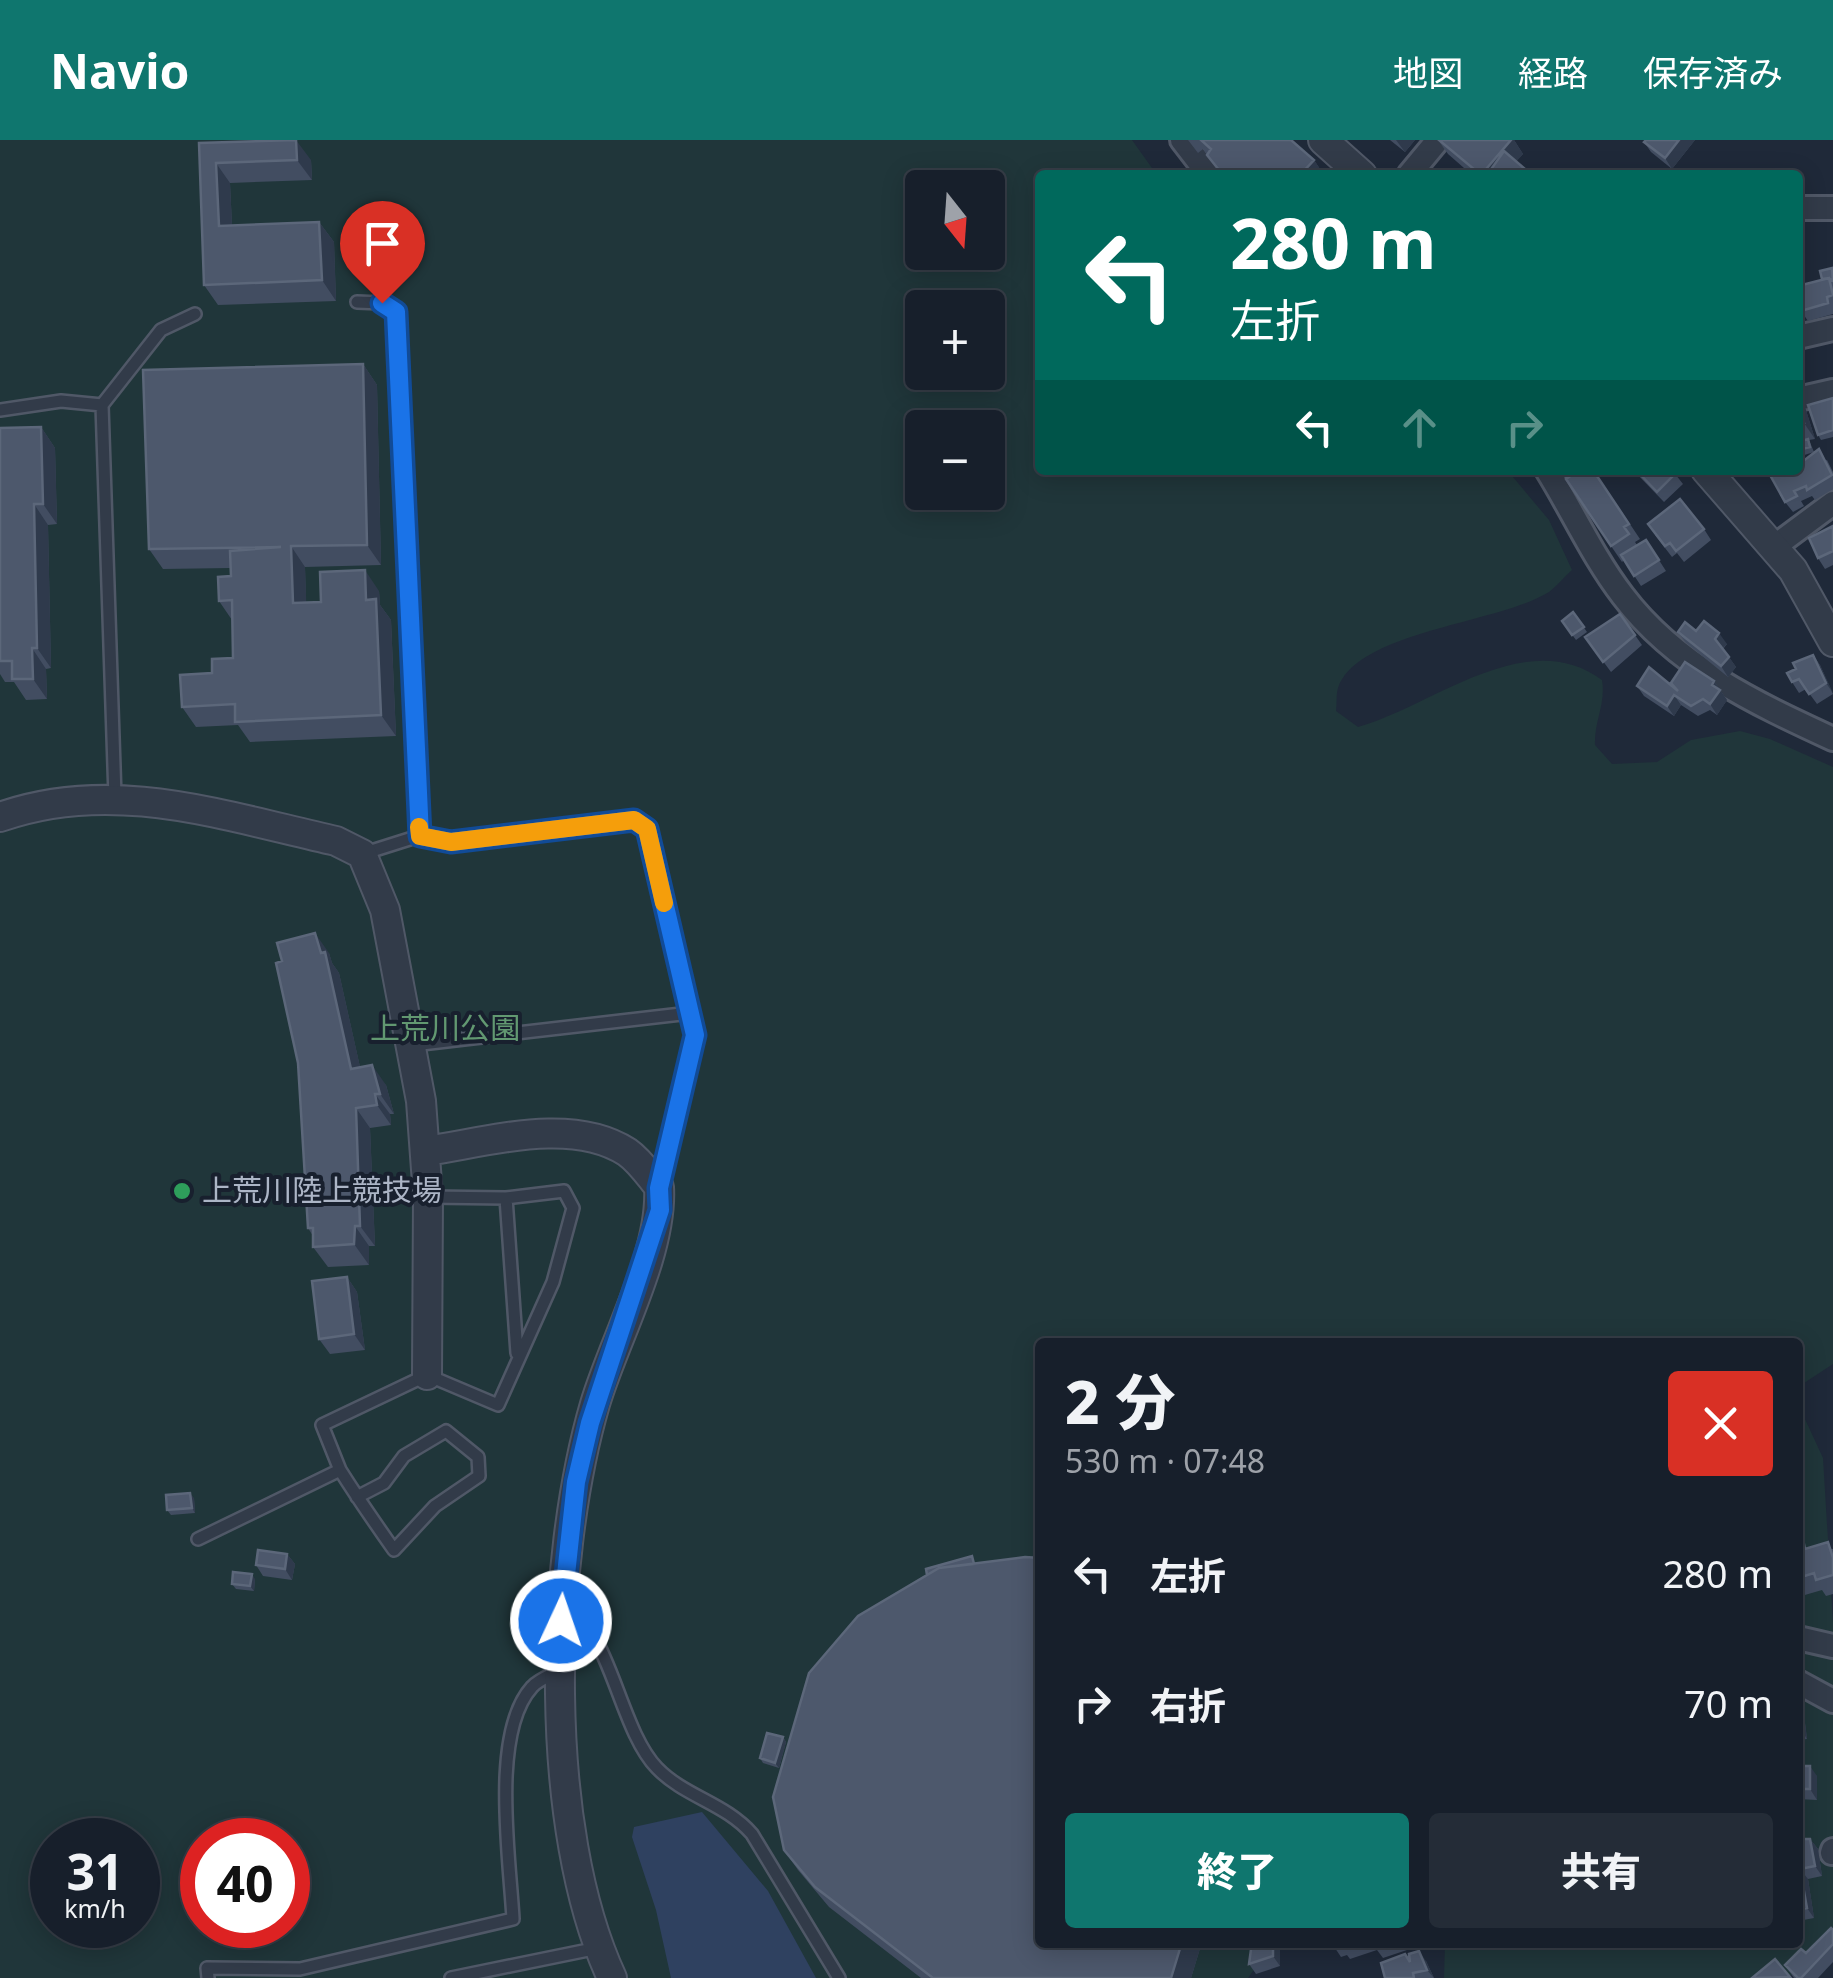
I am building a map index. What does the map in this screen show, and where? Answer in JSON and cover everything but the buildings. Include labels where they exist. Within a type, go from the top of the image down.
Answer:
[{"type":"street","points":[[1182,140],[1205,170]]},
{"type":"street","points":[[1322,140],[1356,170]]},
{"type":"street","points":[[1413,170],[1438,140]]},
{"type":"street","points":[[1803,208],[1833,208]]},
{"type":"street","points":[[1803,336],[1833,329]]},
{"type":"street","points":[[1803,398],[1833,391]]},
{"type":"street","points":[[1550,475],[1601,564],[1650,629],[1690,664],[1833,738]]},
{"type":"street","points":[[1710,475],[1794,570],[1833,642]]},
{"type":"street","points":[[1774,547],[1833,503]]},
{"type":"street","points":[[0,817],[87,797],[136,797],[336,841],[362,854],[385,910],[413,1045],[428,1197],[427,1375]]},
{"type":"street","points":[[426,1152],[579,1133],[608,1141],[632,1155],[659,1188],[656,1224],[610,1356],[576,1482],[561,1621],[566,1773],[581,1887],[598,1948],[612,1978]]},
{"type":"street","points":[[1803,1639],[1833,1646]]},
{"type":"street","points":[[1803,1685],[1833,1701]]},
{"type":"lane","points":[[357,302],[382,303],[396,312],[420,836]]},
{"type":"lane","points":[[115,797],[102,405],[161,330],[195,314]]},
{"type":"lane","points":[[0,410],[61,401],[102,405]]},
{"type":"lane","points":[[362,854],[420,836],[451,842],[634,820],[647,829],[695,1035],[659,1188]]},
{"type":"lane","points":[[413,1045],[690,1013]]},
{"type":"lane","points":[[357,1497],[384,1483],[404,1456],[446,1431],[478,1456],[479,1476],[435,1506],[394,1550],[357,1497],[340,1470],[322,1425],[427,1375],[498,1405],[553,1282],[573,1208],[564,1191],[506,1198],[428,1197]]},
{"type":"lane","points":[[506,1198],[518,1358]]},
{"type":"lane","points":[[198,1539],[340,1470]]},
{"type":"lane","points":[[561,1621],[593,1635],[654,1766],[684,1788],[735,1814],[752,1834],[840,1978]]},
{"type":"lane","points":[[208,1978],[207,1968],[300,1969],[513,1919],[506,1792],[514,1725],[532,1686],[560,1671]]},
{"type":"lane","points":[[451,1978],[598,1948]]},
{"type":"green space","name":"上荒川公園","points":[[0,140],[1132,140],[1153,170],[1035,170],[1035,475],[1511,475],[1549,520],[1572,570],[1549,592],[1527,603],[1432,630],[1372,653],[1351,669],[1338,688],[1336,711],[1358,727],[1480,675],[1542,661],[1573,665],[1602,680],[1595,745],[1612,764],[1657,762],[1691,740],[1740,731],[1770,739],[1833,767],[1833,1364],[1803,1384],[1803,1338],[1035,1338],[1035,1948],[1260,1948],[1258,1964],[1248,1978],[0,1978]]},
{"type":"green space","points":[[1803,1415],[1823,1458],[1833,1623],[1833,1944],[1827,1955],[1786,1978],[1444,1978],[1445,1948],[1803,1948]]},
{"type":"water","points":[[702,1812],[768,1891],[816,1978],[671,1978],[656,1910],[632,1837],[634,1827]]},
{"type":"slow traffic","points":[[419,827],[420,836],[451,842],[634,820],[647,829],[664,903]]},
{"type":"place","name":"上荒川陸上競技場","points":[[182,1191]]},
{"type":"route","points":[[382,303],[396,312],[420,836],[451,842],[634,820],[647,829],[695,1035],[659,1188],[660,1210],[610,1356],[576,1482],[561,1621]]}]
